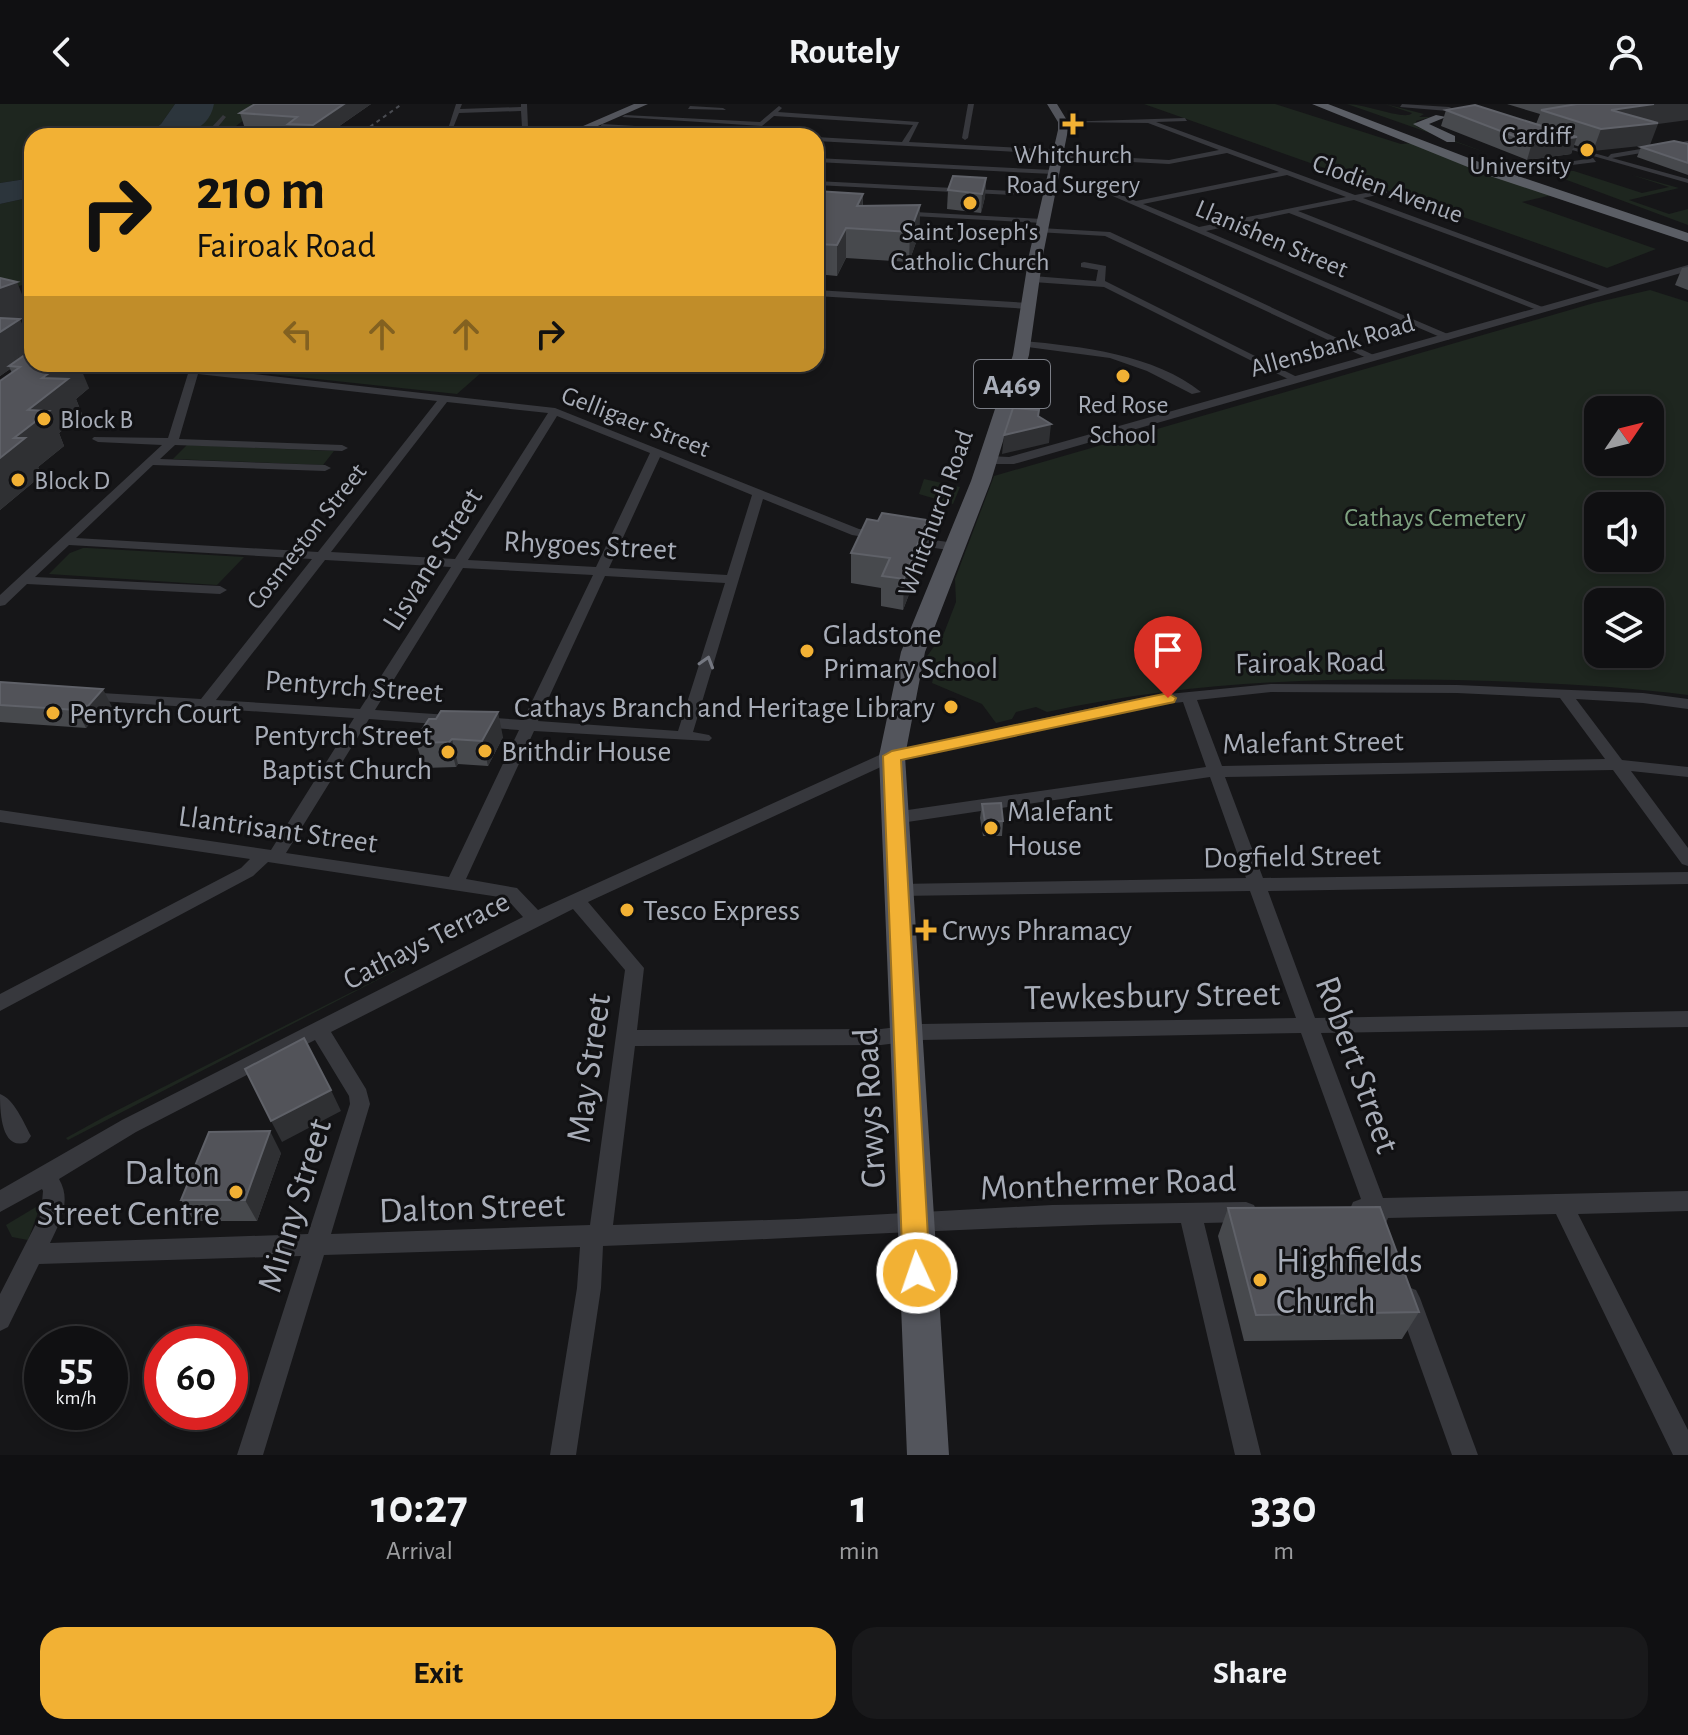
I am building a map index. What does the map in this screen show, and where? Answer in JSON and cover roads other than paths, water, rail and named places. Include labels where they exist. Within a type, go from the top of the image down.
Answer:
[{"type":"highway","points":[[1318,104],[1688,234]]},
{"type":"highway","points":[[1329,104],[1688,234]]},
{"type":"highway","points":[[1340,104],[1626,206],[1688,234]]},
{"type":"highway","points":[[1451,116],[1419,124],[1465,144]]},
{"type":"highway","points":[[1501,168],[1626,206]]},
{"type":"main road","points":[[597,128],[652,104]]},
{"type":"main road","points":[[1052,104],[1063,122]]},
{"type":"main road","points":[[590,128],[637,112]]},
{"type":"main road","name":"Whitchurch Road","points":[[892,756],[906,674],[988,460],[1023,344],[1041,225],[1063,122]]},
{"type":"main road","points":[[0,345],[24,337]]},
{"type":"main road","name":"Crwys Road","points":[[892,756],[928,1455]]},
{"type":"street","points":[[637,112],[677,119],[762,124],[784,104]]},
{"type":"street","points":[[965,138],[971,104]]},
{"type":"street","points":[[1399,105],[1451,116]]},
{"type":"street","points":[[450,128],[458,107],[524,106],[526,128]]},
{"type":"street","points":[[677,119],[693,106],[723,110]]},
{"type":"street","points":[[1427,111],[1446,109],[1451,116]]},
{"type":"street","points":[[773,114],[917,123],[904,144]]},
{"type":"street","points":[[214,128],[223,117]]},
{"type":"street","points":[[1063,122],[1151,123],[1185,120]]},
{"type":"street","name":"Clodien Avenue","points":[[1151,123],[1611,291]]},
{"type":"street","points":[[602,126],[631,128]]},
{"type":"street","points":[[824,139],[1165,162],[1227,151]]},
{"type":"street","points":[[824,145],[828,139]]},
{"type":"street","points":[[1541,140],[1580,155],[1621,162],[1688,181]]},
{"type":"street","points":[[1501,168],[1540,167],[1688,143]]},
{"type":"street","points":[[1540,167],[1580,155]]},
{"type":"street","points":[[824,158],[1053,172]]},
{"type":"street","points":[[1638,167],[1688,187]]},
{"type":"street","points":[[1135,203],[1287,173]]},
{"type":"street","points":[[824,183],[1012,193]]},
{"type":"street","name":"Llanishen Street","points":[[1077,190],[1107,192],[1135,203],[1447,337]]},
{"type":"street","points":[[1198,230],[1384,191]]},
{"type":"street","points":[[1290,211],[1545,310]]},
{"type":"street","points":[[889,213],[1041,225],[1107,234],[1375,358]]},
{"type":"street","points":[[1084,265],[1103,268],[1100,283]]},
{"type":"street","name":"Allensbank Road","points":[[988,460],[1009,461],[1688,268]]},
{"type":"street","points":[[1033,279],[1100,283],[1298,380]]},
{"type":"street","points":[[824,294],[1029,308]]},
{"type":"street","points":[[1023,344],[1119,355],[1147,365],[1196,392]]},
{"type":"street","points":[[0,602],[173,441],[194,372]]},
{"type":"street","name":"Gelligaer Street","points":[[235,372],[555,411],[862,534],[955,547]]},
{"type":"street","name":"Cosmeston Street","points":[[205,704],[445,398]]},
{"type":"street","name":"Lisvane Street","points":[[269,856],[365,715],[555,411]]},
{"type":"street","points":[[98,439],[342,448]]},
{"type":"street","points":[[455,883],[657,451]]},
{"type":"street","points":[[152,462],[325,468]]},
{"type":"street","points":[[684,737],[759,492]]},
{"type":"street","name":"Rhygoes Street","points":[[67,541],[732,579]]},
{"type":"street","points":[[24,580],[220,590]]},
{"type":"street","name":"Fairoak Road","points":[[892,756],[1109,709],[1188,696],[1318,687],[1564,693],[1688,704]]},
{"type":"street","points":[[1564,693],[1688,860]]},
{"type":"street","name":"Pentyrch Street","points":[[65,694],[704,738]]},
{"type":"street","name":"Robert Street","points":[[1188,696],[1384,1233]]},
{"type":"street","name":"Cathays Terrace","points":[[0,1202],[129,1126],[535,919],[892,756]]},
{"type":"street","name":"Malefant Street","points":[[894,818],[1216,772],[1618,765],[1688,772]]},
{"type":"street","name":"Llantrisant Street","points":[[0,816],[511,892],[535,919]]},
{"type":"street","points":[[0,1003],[247,872],[269,856]]},
{"type":"street","name":"Dogfield Street","points":[[898,890],[1688,878]]},
{"type":"street","name":"May Street","points":[[563,1455],[589,1288],[587,1274],[602,1224],[634,962],[576,901]]},
{"type":"street","name":"Tewkesbury Street","points":[[627,1038],[1688,1019]]},
{"type":"street","name":"Minny Street","points":[[250,1455],[360,1104],[359,1095],[318,1029]]},
{"type":"street","points":[[0,1103],[20,1136]]},
{"type":"street","points":[[0,1319],[54,1208],[54,1190],[45,1175]]},
{"type":"street","points":[[1333,1209],[1688,1201]]},
{"type":"street","points":[[1562,1204],[1687,1455]]},
{"type":"street","name":"Monthermer Road","points":[[914,1222],[1269,1211]]},
{"type":"street","points":[[1190,1213],[1248,1455]]},
{"type":"street","name":"Dalton Street","points":[[33,1254],[596,1236],[914,1222]]},
{"type":"street","points":[[1400,1276],[1465,1455]]},
{"type":"railway","points":[[368,128],[402,104]]},
{"type":"place","name":"Whitchurch Road Surgery","points":[[1073,124]]},
{"type":"place","name":"Cardiff University","points":[[1587,150]]},
{"type":"place","name":"Saint Joseph's Catholic Church","points":[[970,203]]},
{"type":"place","name":"Red Rose School","points":[[1123,376]]},
{"type":"place","name":"Block B","points":[[44,419]]},
{"type":"place","name":"Block D","points":[[18,480]]},
{"type":"place","name":"Gladstone Primary School","points":[[807,651]]},
{"type":"place","name":"Cathays Branch and Heritage Library","points":[[951,707]]},
{"type":"place","name":"Pentyrch Court","points":[[53,713]]},
{"type":"place","name":"Brithdir House","points":[[485,751]]},
{"type":"place","name":"Pentyrch Street Baptist Church","points":[[448,752]]},
{"type":"place","name":"Malefant House","points":[[991,828]]},
{"type":"place","name":"Tesco Express","points":[[627,910]]},
{"type":"place","name":"Crwys Phramacy","points":[[926,930]]},
{"type":"place","name":"Dalton Street Centre","points":[[236,1192]]},
{"type":"place","name":"Highfields Church","points":[[1260,1280]]},
{"type":"park label","name":"Cathays Cemetery","points":[[1435,517]]}]
